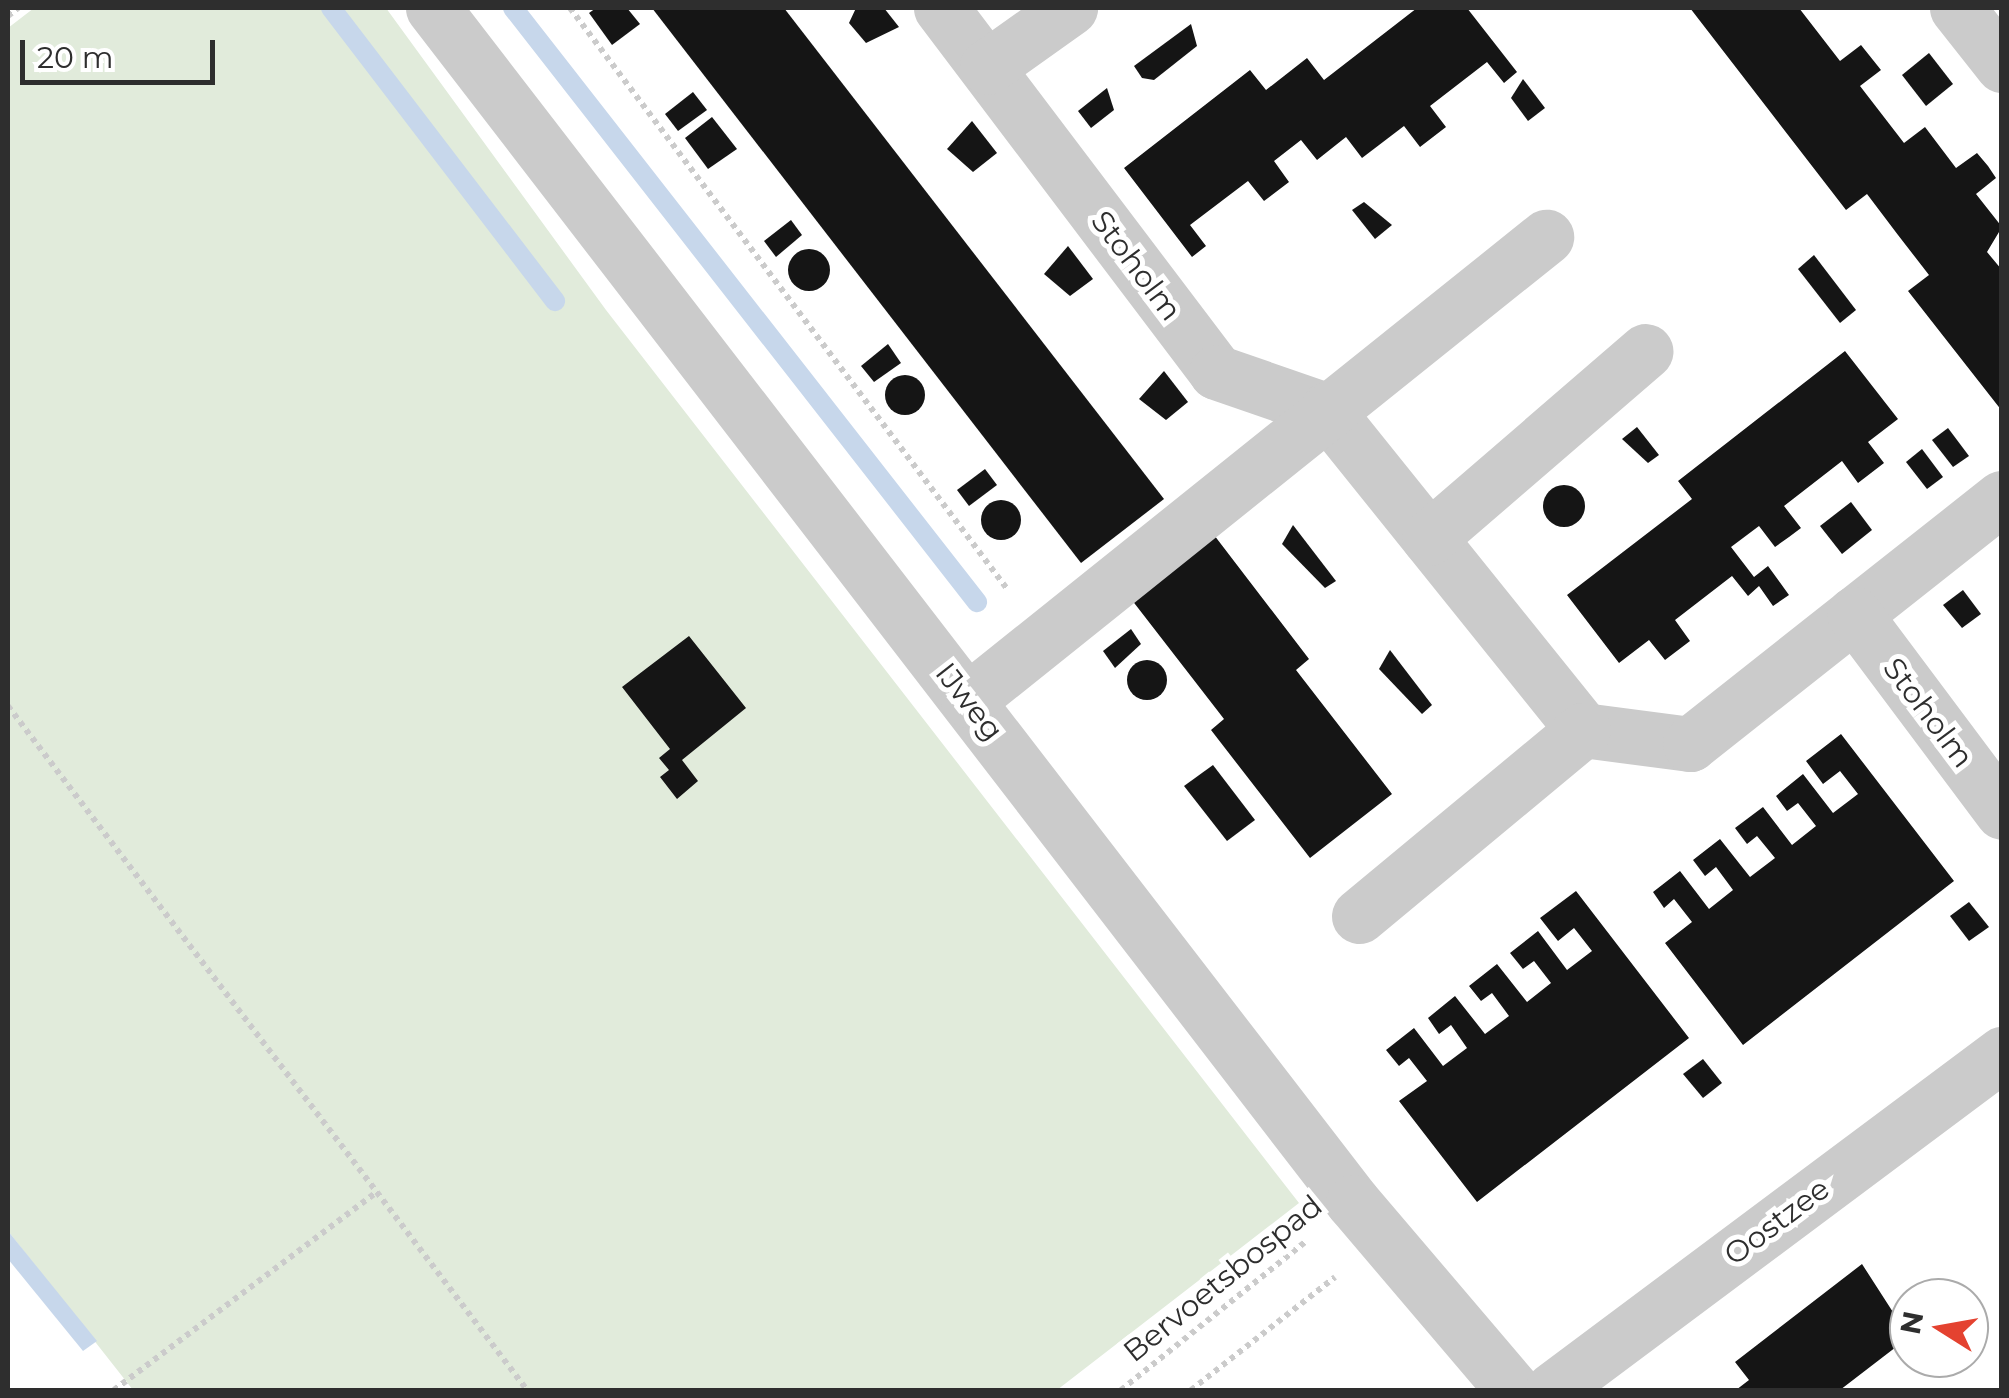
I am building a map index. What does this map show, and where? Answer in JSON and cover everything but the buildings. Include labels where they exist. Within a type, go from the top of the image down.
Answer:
[{"type":"street","name":"IJweg","points":[[433,8],[1369,1220],[1513,1390]]},
{"type":"street","name":"Stoholm","points":[[941,8],[1216,372],[1326,410]]},
{"type":"street","points":[[987,67],[1070,8]]},
{"type":"street","points":[[1956,8],[2002,65]]},
{"type":"street","points":[[968,700],[1546,237]]},
{"type":"street","points":[[1428,538],[1646,351]]},
{"type":"street","points":[[1326,410],[1583,730],[1690,744],[2002,498]]},
{"type":"street","name":"Stoholm","points":[[1854,614],[2002,812]]},
{"type":"street","points":[[1360,916],[1583,730]]},
{"type":"street","name":"Oostzee","points":[[1552,1390],[2002,1054]]},
{"type":"path","points":[[8,16],[18,8]]},
{"type":"path","points":[[570,8],[1044,637]]},
{"type":"path","points":[[8,706],[526,1390]]},
{"type":"path","points":[[114,1390],[377,1192]]},
{"type":"path","points":[[1191,1390],[1369,1220]]},
{"type":"path","name":"Bervoetsbospad","points":[[1121,1390],[1369,1220]]},
{"type":"green space","points":[[34,8],[386,8],[606,310],[1299,1203],[1057,1390],[133,1390],[8,1231],[8,28]]},
{"type":"water","points":[[8,1231],[97,1341],[83,1351],[8,1259]]},
{"type":"waterway","points":[[331,8],[555,301]]},
{"type":"waterway","points":[[513,8],[977,602]]}]
